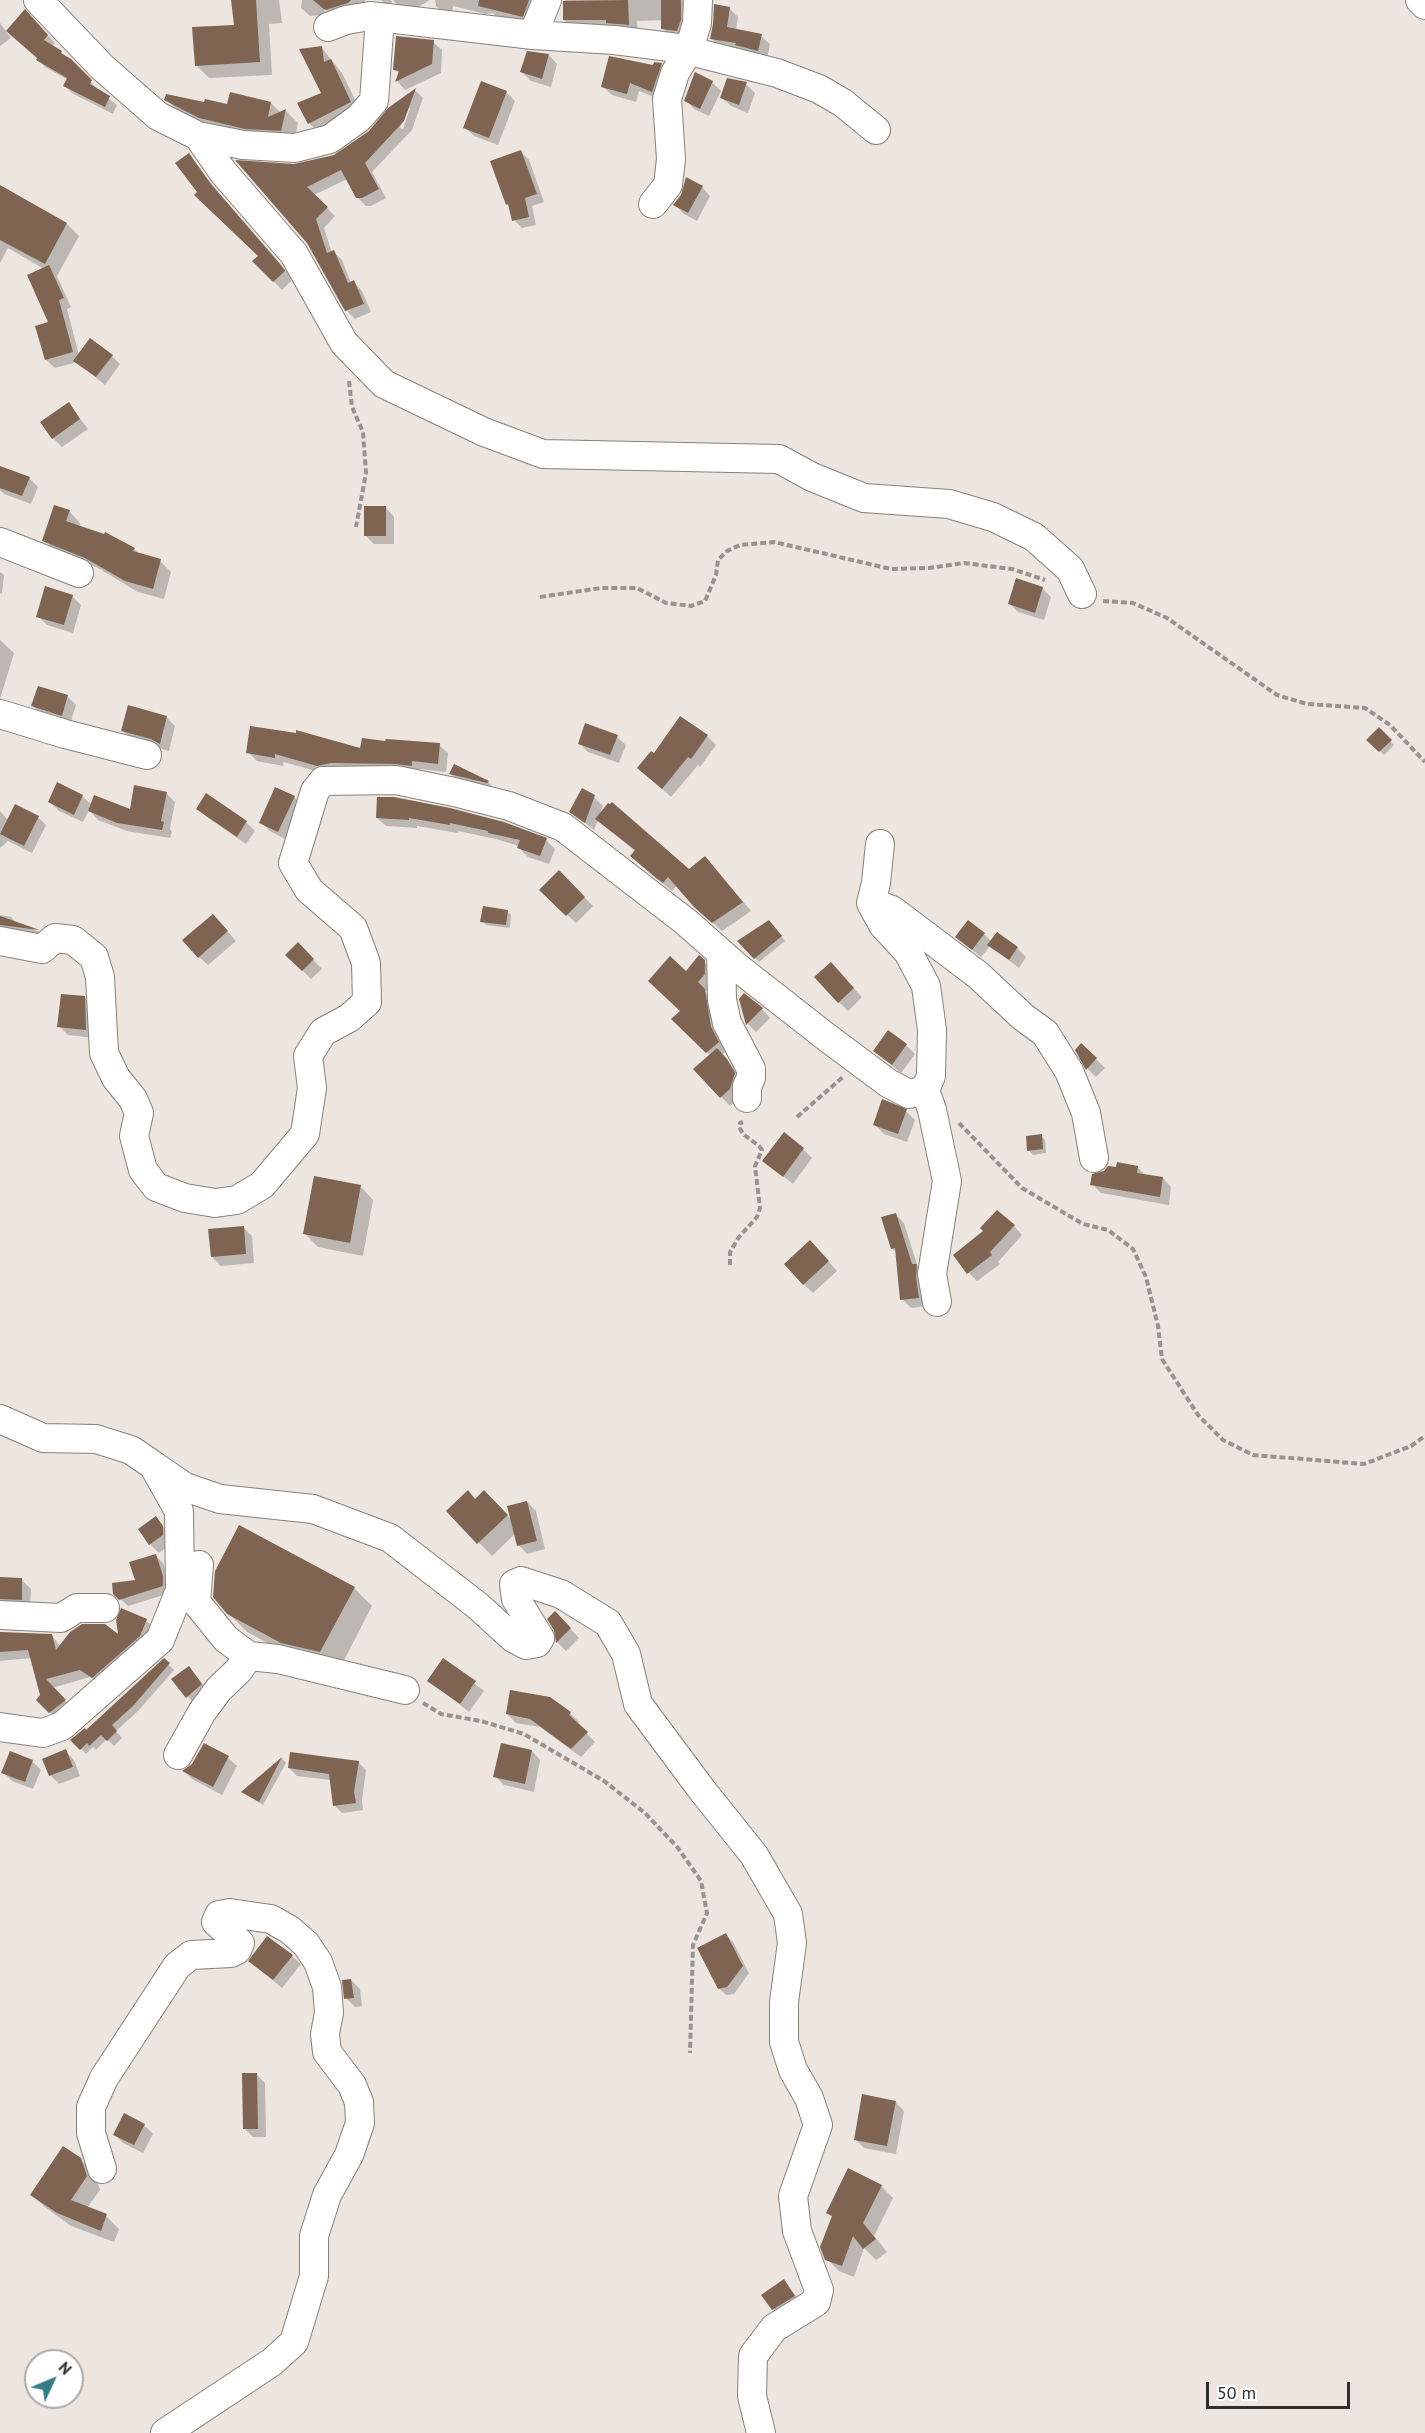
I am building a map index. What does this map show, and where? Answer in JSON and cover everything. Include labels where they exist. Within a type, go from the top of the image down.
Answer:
[{"type":"street","points":[[38,0],[102,67],[158,116],[198,136],[243,145],[295,148],[330,139],[359,118],[374,101],[380,17]]},
{"type":"street","points":[[533,35],[547,0]]},
{"type":"street","points":[[653,204],[668,184],[671,159],[667,99],[675,73],[689,51],[697,23],[698,0]]},
{"type":"street","points":[[1420,0],[1425,5]]},
{"type":"street","points":[[328,27],[346,20],[370,16],[533,35],[614,40],[689,51],[777,73],[819,88],[843,103],[876,130]]},
{"type":"street","points":[[198,136],[223,172],[294,254],[344,343],[384,384],[484,432],[543,454],[778,459],[812,477],[864,498],[949,504],[993,517],[1034,537],[1070,568],[1082,594]]},
{"type":"street","points":[[0,542],[80,573]]},
{"type":"street","points":[[0,714],[147,755]]},
{"type":"street","points":[[0,941],[42,949],[56,938],[73,940],[94,957],[100,977],[104,1053],[116,1078],[133,1099],[139,1113],[134,1136],[143,1170],[156,1187],[185,1198],[215,1203],[237,1200],[262,1185],[305,1134],[312,1088],[308,1056],[323,1032],[349,1018],[367,1002],[366,963],[353,928],[309,890],[293,863],[315,791],[323,781],[396,780],[509,806],[563,826],[888,1083],[909,1094],[924,1090]]},
{"type":"street","points":[[880,844],[876,883],[871,903],[883,925],[908,952],[926,986],[932,1030],[931,1076],[924,1090],[938,1132],[946,1181],[932,1274],[938,1302]]},
{"type":"street","points":[[871,903],[892,910],[978,975],[1023,1017],[1045,1033],[1068,1071],[1086,1113],[1094,1158]]},
{"type":"street","points":[[721,953],[722,1000],[727,1023],[751,1069],[747,1098]]},
{"type":"street","points":[[0,1419],[43,1438],[96,1439],[131,1450],[185,1487],[220,1499],[313,1509],[390,1538],[478,1606],[513,1638],[526,1645],[537,1643],[540,1638],[516,1599],[514,1584],[521,1581],[561,1594],[608,1623],[626,1654],[638,1704],[754,1855],[788,1914],[792,1943],[784,2002],[784,2042],[793,2070],[809,2098],[818,2125],[804,2159],[793,2196],[797,2231],[819,2290],[816,2302],[774,2328],[753,2356],[752,2396],[761,2433]]},
{"type":"street","points":[[0,1726],[43,1733],[62,1726],[160,1640],[180,1590],[179,1510],[153,1465]]},
{"type":"street","points":[[185,1487],[199,1545],[196,1602],[226,1639],[249,1656],[278,1659],[405,1690]]},
{"type":"street","points":[[0,1615],[61,1618],[77,1608],[105,1608]]},
{"type":"street","points":[[178,1755],[201,1712],[249,1656]]},
{"type":"street","points":[[102,2169],[91,2133],[92,2107],[104,2078],[177,1966],[191,1955],[231,1953],[237,1950],[240,1943],[216,1922],[219,1915],[230,1913],[271,1919],[290,1929],[306,1944],[318,1962],[327,1987],[329,2013],[325,2034],[327,2052],[352,2085],[358,2102],[360,2123],[349,2155],[327,2195],[314,2236],[314,2276],[294,2342],[272,2362],[165,2433]]},
{"type":"path","points":[[344,343],[352,407],[363,432],[366,473],[356,527]]},
{"type":"path","points":[[540,597],[601,588],[637,588],[666,603],[691,606],[705,601],[716,574],[718,560],[727,551],[740,545],[774,542],[891,569],[929,568],[964,563],[1012,569],[1104,601],[1133,603],[1167,618],[1277,695],[1307,704],[1365,708],[1390,725],[1425,762]]},
{"type":"path","points":[[797,1117],[831,1085],[848,1073],[869,1069]]},
{"type":"path","points":[[730,1265],[730,1252],[757,1217],[760,1208],[755,1166],[762,1150],[743,1134],[739,1127],[740,1123],[752,1118],[756,1112],[747,1098]]},
{"type":"path","points":[[956,1120],[1022,1188],[1083,1224],[1108,1230],[1133,1249],[1146,1277],[1158,1326],[1162,1359],[1197,1415],[1223,1440],[1253,1455],[1364,1464],[1411,1446],[1425,1436]]},
{"type":"path","points":[[405,1690],[441,1714],[481,1721],[524,1734],[604,1781],[645,1813],[678,1848],[701,1881],[707,1913],[693,1945],[690,2053]]},
{"type":"building","points":[[231,0],[256,0],[260,62],[195,66],[192,27],[234,25]]},
{"type":"building","points":[[313,0],[351,0],[325,10]]},
{"type":"building","points":[[479,0],[529,0],[523,17],[478,6]]},
{"type":"building","points":[[628,0],[629,25],[606,23],[606,20],[563,20],[563,1]]},
{"type":"building","points":[[661,0],[681,0],[681,20],[677,31],[661,29]]},
{"type":"building","points":[[714,4],[730,7],[727,27],[762,34],[758,51],[735,45],[736,43],[710,39]]},
{"type":"building","points":[[25,9],[48,35],[44,40],[71,59],[92,80],[90,84],[110,96],[105,107],[63,86],[67,78],[36,60],[37,58],[6,31]]},
{"type":"building","points":[[396,36],[434,40],[432,64],[395,82],[399,71],[393,70]]},
{"type":"building","points":[[322,46],[324,62],[331,59],[351,102],[308,124],[297,103],[321,93],[299,49]]},
{"type":"building","points":[[527,51],[549,54],[542,79],[520,72]]},
{"type":"building","points":[[609,56],[653,65],[654,62],[662,63],[652,92],[630,83],[627,94],[601,87]]},
{"type":"building","points":[[695,72],[713,81],[700,109],[684,101]]},
{"type":"building","points":[[727,78],[747,82],[739,105],[720,98]]},
{"type":"building","points":[[481,81],[507,91],[489,138],[463,128]]},
{"type":"building","points":[[416,88],[404,121],[365,163],[379,189],[362,198],[356,198],[341,170],[307,187],[328,207],[316,219],[327,253],[334,250],[348,283],[354,280],[364,304],[345,311],[307,243],[235,160],[294,164],[334,155],[369,131],[388,108]]},
{"type":"building","points":[[230,92],[271,102],[268,117],[286,109],[281,131],[245,129],[199,118],[164,100],[166,94],[227,104]]},
{"type":"building","points":[[521,150],[537,194],[525,198],[529,217],[512,221],[508,204],[506,205],[490,161]]},
{"type":"building","points":[[189,153],[210,183],[285,271],[273,282],[252,261],[258,256],[194,195],[197,192],[175,163]]},
{"type":"building","points":[[686,177],[703,186],[688,213],[673,205],[681,195]]},
{"type":"building","points":[[0,185],[67,223],[45,264],[0,240]]},
{"type":"building","points":[[49,265],[64,298],[59,300],[73,352],[45,360],[35,326],[48,322],[27,275]]},
{"type":"building","points":[[90,338],[113,355],[96,377],[73,361]]},
{"type":"building","points":[[69,402],[80,419],[52,439],[40,422]]},
{"type":"building","points":[[0,466],[30,477],[22,496],[0,488]]},
{"type":"building","points":[[54,505],[70,510],[66,521],[104,534],[105,532],[135,548],[133,551],[161,559],[153,589],[125,581],[85,558],[42,541]]},
{"type":"building","points":[[364,506],[386,506],[386,536],[364,536]]},
{"type":"building","points":[[1016,578],[1043,587],[1035,613],[1008,604]]},
{"type":"building","points":[[45,586],[73,595],[64,625],[36,617]]},
{"type":"building","points":[[38,686],[68,695],[62,716],[31,706]]},
{"type":"building","points":[[128,705],[167,716],[160,744],[151,739],[121,731]]},
{"type":"building","points":[[680,716],[708,735],[691,759],[688,757],[662,789],[637,768],[651,751],[654,753]]},
{"type":"building","points":[[585,723],[618,735],[610,755],[578,744]]},
{"type":"building","points":[[250,726],[296,733],[296,730],[360,748],[362,738],[440,743],[438,764],[412,761],[412,766],[331,763],[317,766],[275,754],[275,758],[246,753]]},
{"type":"building","points":[[1379,727],[1392,740],[1379,752],[1366,740]]},
{"type":"building","points":[[454,764],[489,781],[487,783],[449,774]]},
{"type":"building","points":[[57,782],[83,795],[74,815],[48,802]]},
{"type":"building","points":[[134,785],[167,792],[161,821],[164,822],[162,830],[117,823],[88,811],[94,795],[130,809]]},
{"type":"building","points":[[275,787],[295,796],[278,832],[259,823]]},
{"type":"building","points":[[582,788],[595,795],[585,823],[569,812]]},
{"type":"building","points":[[206,793],[247,821],[237,837],[196,809]]},
{"type":"building","points":[[377,797],[394,797],[450,808],[504,822],[547,838],[540,856],[517,848],[520,840],[488,833],[488,831],[409,818],[409,820],[376,818]]},
{"type":"building","points":[[612,802],[689,869],[705,856],[743,902],[712,923],[694,907],[668,877],[663,883],[656,878],[630,856],[635,850],[595,819],[608,803]]},
{"type":"building","points":[[15,804],[39,816],[24,846],[0,834]]},
{"type":"building","points":[[559,870],[585,897],[566,916],[539,890]]},
{"type":"building","points":[[483,906],[508,910],[506,925],[480,922]]},
{"type":"building","points":[[213,914],[228,931],[198,958],[182,940]]},
{"type":"building","points":[[0,916],[34,928],[39,930],[0,925]]},
{"type":"building","points":[[769,920],[782,936],[754,959],[737,941]]},
{"type":"building","points":[[968,920],[985,933],[972,950],[955,937]]},
{"type":"building","points":[[997,932],[1018,947],[1009,960],[987,945]]},
{"type":"building","points":[[298,942],[314,959],[302,971],[285,955]]},
{"type":"building","points":[[699,955],[705,960],[705,974],[698,982],[705,989],[711,1027],[719,1042],[706,1053],[671,1019],[680,1011],[648,981],[670,956],[686,971]]},
{"type":"building","points":[[831,962],[854,988],[838,1003],[814,977]]},
{"type":"building","points":[[744,993],[763,1008],[746,1025],[739,999]]},
{"type":"building","points":[[61,994],[85,996],[86,1030],[57,1027]]},
{"type":"building","points":[[888,1030],[907,1044],[892,1065],[873,1051]]},
{"type":"building","points":[[1081,1043],[1097,1058],[1086,1070],[1075,1050]]},
{"type":"building","points":[[717,1048],[735,1073],[730,1089],[720,1098],[693,1069]]},
{"type":"building","points":[[882,1099],[907,1109],[898,1134],[873,1125]]},
{"type":"building","points":[[784,1132],[804,1148],[783,1177],[762,1161]]},
{"type":"building","points":[[1042,1134],[1043,1149],[1027,1151],[1026,1136]]},
{"type":"building","points":[[1117,1162],[1138,1166],[1137,1173],[1163,1177],[1160,1197],[1090,1185],[1092,1174],[1104,1171],[1108,1166],[1116,1167]]},
{"type":"building","points":[[314,1176],[361,1185],[350,1243],[303,1234]]},
{"type":"building","points":[[997,1210],[1015,1225],[990,1252],[992,1255],[967,1274],[953,1255],[983,1231],[980,1228]]},
{"type":"building","points":[[896,1213],[912,1264],[917,1264],[919,1298],[900,1300],[895,1248],[891,1249],[881,1217]]},
{"type":"building","points":[[244,1226],[246,1254],[211,1257],[208,1229]]},
{"type":"building","points":[[810,1240],[829,1261],[803,1285],[784,1264]]},
{"type":"building","points":[[468,1490],[475,1499],[484,1490],[508,1515],[477,1544],[446,1511]]},
{"type":"building","points":[[527,1501],[537,1541],[517,1546],[507,1506]]},
{"type":"building","points":[[156,1516],[163,1526],[163,1535],[149,1545],[138,1529]]},
{"type":"building","points":[[239,1525],[355,1587],[320,1652],[281,1643],[227,1614],[213,1597],[215,1571]]},
{"type":"building","points":[[156,1554],[163,1576],[163,1586],[119,1600],[113,1594],[112,1583],[135,1580],[129,1562]]},
{"type":"building","points":[[0,1577],[22,1578],[22,1600],[0,1599]]},
{"type":"building","points":[[121,1608],[147,1619],[140,1636],[92,1678],[80,1670],[46,1679],[66,1700],[49,1713],[36,1700],[40,1695],[28,1650],[0,1652],[0,1632],[52,1634],[56,1650],[70,1632],[82,1624],[105,1624],[118,1634],[116,1620]]},
{"type":"building","points":[[555,1611],[571,1628],[556,1643],[554,1630],[547,1619]]},
{"type":"building","points":[[164,1658],[170,1663],[133,1706],[112,1725],[117,1731],[107,1741],[101,1735],[89,1746],[87,1743],[80,1750],[70,1740],[85,1728],[86,1730]]},
{"type":"building","points":[[443,1658],[476,1681],[460,1704],[427,1681]]},
{"type":"building","points":[[189,1666],[202,1684],[186,1698],[171,1679]]},
{"type":"building","points":[[510,1690],[550,1697],[571,1712],[569,1715],[588,1732],[571,1749],[530,1719],[506,1714]]},
{"type":"building","points":[[204,1743],[229,1756],[213,1787],[182,1771],[192,1764]]},
{"type":"building","points":[[501,1743],[532,1750],[525,1784],[493,1777]]},
{"type":"building","points":[[66,1749],[73,1767],[49,1776],[42,1759]]},
{"type":"building","points":[[10,1751],[33,1760],[25,1782],[1,1773]]},
{"type":"building","points":[[290,1752],[359,1761],[354,1792],[356,1803],[333,1806],[329,1774],[288,1768]]},
{"type":"building","points":[[282,1757],[259,1802],[241,1792]]},
{"type":"building","points":[[726,1933],[743,1966],[727,1987],[718,1989],[697,1948]]},
{"type":"building","points":[[267,1936],[293,1955],[273,1980],[248,1961]]},
{"type":"building","points":[[351,1979],[354,1998],[344,1999],[342,1980]]},
{"type":"building","points":[[242,2073],[257,2073],[258,2129],[243,2129]]},
{"type":"building","points":[[862,2094],[896,2101],[887,2146],[854,2140]]},
{"type":"building","points":[[124,2113],[145,2124],[134,2145],[113,2135]]},
{"type":"building","points":[[63,2146],[81,2158],[87,2176],[71,2200],[107,2214],[101,2231],[57,2213],[30,2195]]},
{"type":"building","points":[[848,2168],[882,2185],[863,2223],[876,2239],[863,2249],[853,2236],[842,2266],[825,2260],[820,2247],[832,2216],[826,2213]]},
{"type":"building","points":[[784,2279],[795,2296],[772,2310],[761,2295]]}]
